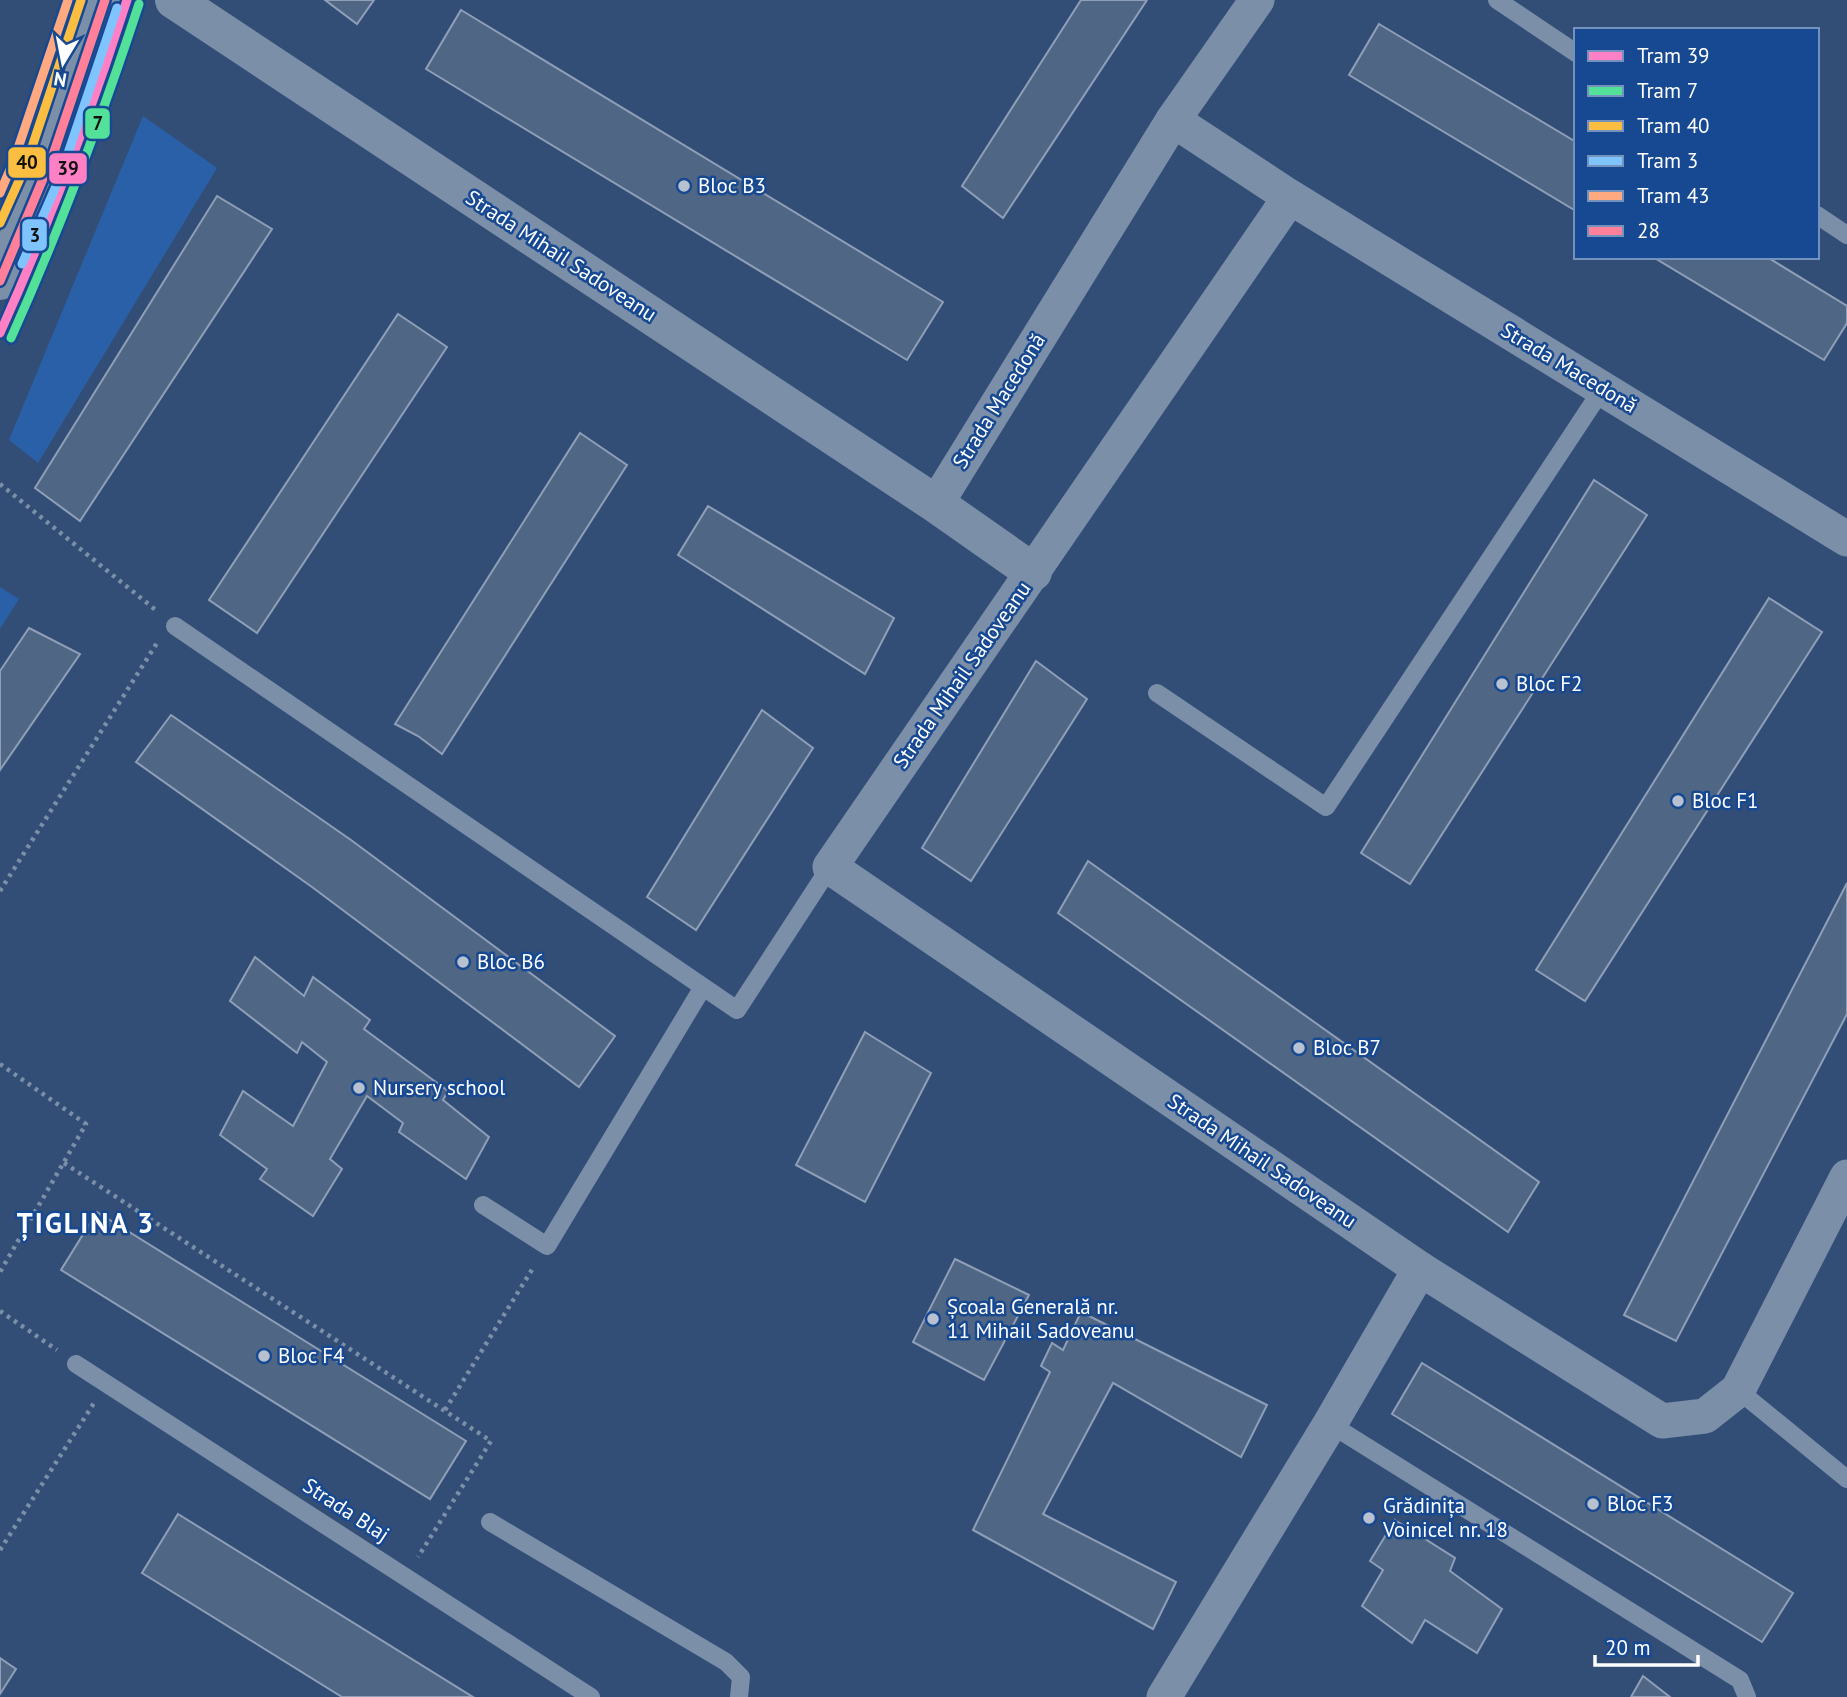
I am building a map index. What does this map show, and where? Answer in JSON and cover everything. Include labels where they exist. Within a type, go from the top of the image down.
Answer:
[{"type":"street","points":[[0,281],[11,227],[54,155],[105,0]]},
{"type":"street","name":"Strada Mihail Sadoveanu","points":[[174,0],[936,504],[1033,572],[830,867],[1420,1269],[1662,1421],[1705,1416],[1738,1390],[1847,1177]]},
{"type":"street","name":"Strada Macedonă","points":[[936,504],[1173,120],[1257,0]]},
{"type":"street","name":"Strada Macedonă","points":[[1173,120],[1290,197],[1847,539]]},
{"type":"street","points":[[1033,572],[1290,197]]},
{"type":"street","points":[[1164,1697],[1330,1424],[1420,1269]]},
{"type":"lane","points":[[1497,0],[1574,52]]},
{"type":"lane","points":[[1819,216],[1847,235]]},
{"type":"lane","points":[[1157,693],[1326,807],[1603,388]]},
{"type":"lane","points":[[173,624],[737,1010],[830,867]]},
{"type":"lane","points":[[483,1205],[547,1246],[703,987]]},
{"type":"lane","name":"Strada Blaj","points":[[76,1364],[591,1697]]},
{"type":"lane","points":[[1738,1390],[1847,1479]]},
{"type":"lane","points":[[1330,1424],[1740,1680],[1747,1697]]},
{"type":"lane","points":[[491,1522],[726,1662],[741,1677],[738,1697]]},
{"type":"path","points":[[0,484],[173,624],[0,891]]},
{"type":"path","points":[[0,1064],[86,1124],[0,1272]]},
{"type":"path","points":[[64,1163],[491,1441],[407,1576]]},
{"type":"path","points":[[445,1410],[547,1246]]},
{"type":"path","points":[[0,1311],[76,1364]]},
{"type":"path","points":[[0,1550],[106,1384]]},
{"type":"shaded area","points":[[143,116],[217,168],[38,463],[9,440]]},
{"type":"shaded area","points":[[0,587],[19,599],[0,629]]},
{"type":"building","points":[[325,0],[374,0],[357,24]]},
{"type":"building","points":[[1081,0],[1147,0],[1003,218],[962,186]]},
{"type":"building","name":"Bloc B3","points":[[461,10],[943,302],[907,360],[426,69]]},
{"type":"building","points":[[1379,24],[1574,141],[1574,210],[1349,75]]},
{"type":"building","points":[[217,196],[272,229],[80,521],[35,488]]},
{"type":"building","points":[[1656,259],[1770,259],[1847,306],[1847,323],[1824,360]]},
{"type":"building","points":[[398,314],[447,347],[257,633],[209,600]]},
{"type":"building","points":[[580,433],[627,465],[442,754],[418,736],[395,724]]},
{"type":"building","name":"Bloc F2","points":[[1594,480],[1647,515],[1410,884],[1361,853]]},
{"type":"building","points":[[708,506],[894,618],[865,674],[678,555]]},
{"type":"building","name":"Bloc F1","points":[[1769,598],[1822,632],[1585,1001],[1536,970]]},
{"type":"building","points":[[29,628],[80,654],[0,770],[0,671]]},
{"type":"building","points":[[1036,661],[1087,699],[971,881],[922,848]]},
{"type":"building","points":[[762,710],[813,748],[696,930],[647,897]]},
{"type":"building","name":"Bloc B6","points":[[171,715],[351,840],[615,1036],[579,1087],[312,887],[136,762]]},
{"type":"building","name":"Bloc B7","points":[[1088,861],[1539,1182],[1508,1232],[1058,913]]},
{"type":"building","points":[[1847,883],[1847,1014],[1676,1341],[1624,1315]]},
{"type":"building","points":[[255,957],[304,996],[313,977],[370,1020],[364,1029],[448,1091],[443,1100],[489,1137],[466,1179],[399,1132],[403,1123],[367,1096],[330,1159],[342,1169],[313,1216],[260,1179],[267,1169],[220,1135],[243,1091],[293,1126],[327,1062],[302,1042],[297,1053],[230,1001]]},
{"type":"building","points":[[865,1032],[931,1073],[865,1202],[796,1165]]},
{"type":"building","name":"Bloc F4","points":[[97,1212],[466,1441],[430,1499],[61,1270]]},
{"type":"building","points":[[955,1259],[1029,1295],[984,1380],[913,1342]]},
{"type":"building","points":[[1081,1312],[1267,1405],[1241,1457],[1113,1383],[1043,1514],[1176,1582],[1153,1629],[973,1530],[1050,1372],[1041,1366],[1052,1343],[1063,1350]]},
{"type":"building","name":"Bloc F3","points":[[1422,1363],[1793,1593],[1762,1642],[1392,1414]]},
{"type":"building","points":[[178,1514],[473,1697],[342,1697],[142,1573]]},
{"type":"building","points":[[1395,1520],[1455,1558],[1450,1571],[1502,1609],[1477,1653],[1425,1620],[1412,1643],[1362,1606],[1383,1570],[1370,1561]]},
{"type":"building","points":[[0,1658],[16,1669],[0,1694]]},
{"type":"building","points":[[1643,1676],[1670,1697],[1631,1697]]},
{"type":"tram line","name":"43","points":[[0,193],[14,160],[68,0]]},
{"type":"tram line","name":"40","points":[[0,223],[26,165],[81,0]]},
{"type":"tram line","name":"39","points":[[0,333],[68,168],[127,0]]},
{"type":"tram line","name":"7","points":[[11,338],[80,172],[139,4]]},
{"type":"tram line","name":"3","points":[[22,264],[60,177],[117,8]]},
{"type":"transit line","name":"28","points":[[0,281],[53,155],[105,0]]},
{"type":"place","name":"Bloc B3","points":[[684,186]]},
{"type":"place","name":"Bloc F2","points":[[1502,684]]},
{"type":"place","name":"Bloc F1","points":[[1678,801]]},
{"type":"place","name":"Bloc B6","points":[[463,962]]},
{"type":"place","name":"Bloc B7","points":[[1299,1048]]},
{"type":"place","name":"Nursery school","points":[[359,1088]]},
{"type":"place","name":"Școala Generală nr. 11 Mihail Sadoveanu","points":[[933,1319]]},
{"type":"place","name":"Bloc F4","points":[[264,1356]]},
{"type":"place","name":"Bloc F3","points":[[1593,1504]]},
{"type":"place","name":"Grădinița Voinicel nr. 18","points":[[1369,1518]]},
{"type":"district","name":"ȚIGLINA 3","points":[[86,1223]]}]
